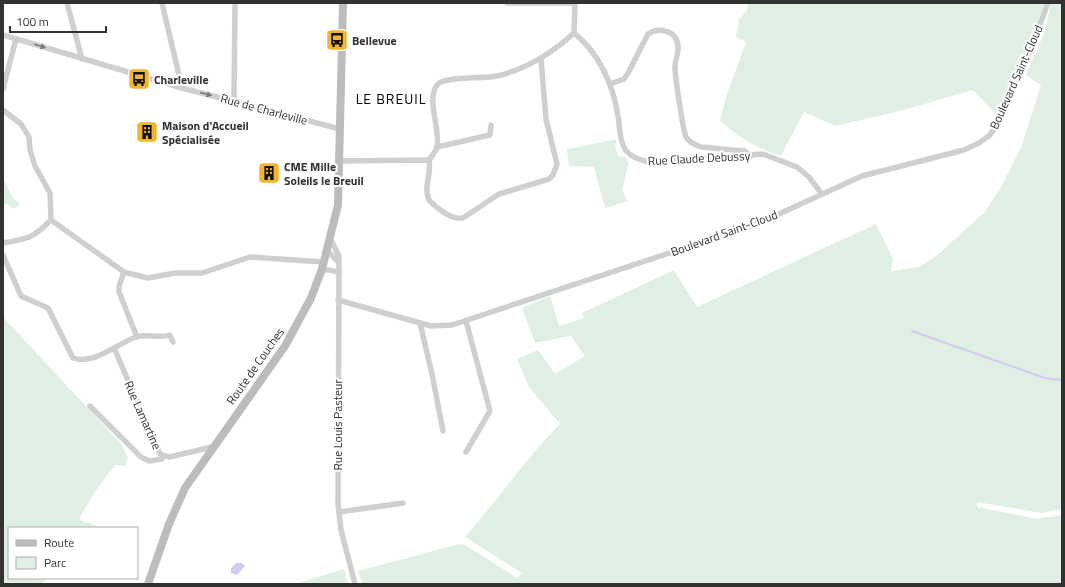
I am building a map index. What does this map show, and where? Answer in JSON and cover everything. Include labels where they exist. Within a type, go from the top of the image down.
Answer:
[{"type":"main road","name":"Route de Couches","points":[[148,584],[179,498],[212,447],[286,346],[311,298],[328,251],[338,205],[343,3]]},
{"type":"street","points":[[67,3],[82,59]]},
{"type":"street","points":[[162,3],[182,88]]},
{"type":"street","points":[[234,101],[235,3]]},
{"type":"street","points":[[507,3],[575,3],[574,33],[541,59],[498,76],[472,79],[448,79],[438,84],[434,89],[433,100],[437,147],[430,160],[430,175],[426,188],[429,200],[453,217],[458,219],[463,218],[499,194],[549,179],[553,175],[557,164],[546,119],[541,59]]},
{"type":"street","name":"Boulevard Saint-Cloud","points":[[338,300],[420,323],[443,327],[466,321],[756,224],[821,193],[862,176],[964,150],[979,143],[990,135],[1000,119],[1017,82],[1048,3]]},
{"type":"street","points":[[610,84],[624,79],[628,74],[648,34],[660,30],[672,34],[678,46],[675,68],[686,136],[695,145],[701,147],[745,151],[752,156]]},
{"type":"street","name":"Rue Claude Debussy","points":[[574,33],[593,52],[610,84],[617,108],[622,141],[630,155],[638,160],[652,162],[752,156],[763,154],[796,167],[809,177],[821,193]]},
{"type":"street","name":"Rue de Charleville","points":[[3,35],[182,88],[340,129]]},
{"type":"street","points":[[3,89],[16,38]]},
{"type":"street","points":[[3,110],[21,124],[29,137],[30,150],[35,166],[50,193],[51,220],[37,234],[22,240],[3,243]]},
{"type":"street","points":[[437,147],[490,135],[490,125]]},
{"type":"street","points":[[340,160],[430,160]]},
{"type":"street","points":[[51,220],[124,272],[148,278],[174,273],[194,274],[212,270],[241,259],[257,257],[323,265],[340,272]]},
{"type":"street","name":"Rue Louis Pasteur","points":[[331,240],[336,248],[340,272],[338,300],[337,488],[339,512],[355,584]]},
{"type":"street","points":[[328,251],[339,263]]},
{"type":"street","points":[[3,255],[21,296],[48,308],[73,358],[84,361],[137,337],[162,338],[170,335],[173,342]]},
{"type":"street","points":[[124,272],[119,286],[120,292],[137,337]]},
{"type":"street","points":[[466,321],[490,411],[466,452]]},
{"type":"street","points":[[420,323],[443,431]]},
{"type":"street","name":"Rue Lamartine","points":[[114,348],[158,450],[164,456],[175,456],[212,447]]},
{"type":"street","points":[[90,406],[141,457],[149,461],[162,459],[164,456]]},
{"type":"street","points":[[339,512],[403,503]]},
{"type":"green space","points":[[748,3],[1045,3],[1018,72],[996,114],[973,90],[900,111],[835,126],[804,112],[781,156],[748,142],[733,132],[720,120],[726,97],[746,42],[736,37],[739,19],[747,11]]},
{"type":"green space","points":[[1051,3],[1062,3],[1062,509],[1041,513],[977,502],[977,507],[1037,519],[1062,515],[1062,584],[362,584],[358,571],[459,544],[465,545],[517,578],[522,573],[465,537],[535,451],[560,424],[529,387],[517,359],[538,350],[555,374],[585,356],[571,336],[535,343],[522,308],[550,296],[559,326],[584,318],[582,313],[674,270],[697,307],[876,224],[893,259],[891,271],[919,267],[936,256],[985,212],[1001,187],[1022,145],[1041,85],[1026,75],[1045,31]]},
{"type":"green space","points":[[617,139],[615,145],[618,156],[626,157],[629,164],[622,190],[628,201],[605,208],[594,167],[569,166],[567,149]]},
{"type":"green space","points":[[3,178],[13,198],[20,204],[14,209],[7,204],[3,205]]},
{"type":"green space","points":[[3,317],[122,445],[128,458],[125,466],[115,465],[94,493],[79,519],[99,527],[8,527],[8,579],[46,579],[44,584],[3,584]]},
{"type":"green space","points":[[344,569],[348,584],[295,584]]},
{"type":"shaded area","points":[[236,563],[242,563],[245,566],[237,575],[231,573],[231,568]]},
{"type":"waterway","points":[[912,331],[1045,378],[1062,380]]},
{"type":"place","name":"Bellevue","points":[[337,40]]},
{"type":"place","name":"Charleville","points":[[139,79]]},
{"type":"place","name":"Maison d'Accueil Spécialisée","points":[[147,132]]},
{"type":"place","name":"CME Mille Soleils le Breuil","points":[[269,173]]},
{"type":"district","name":"LE BREUIL","points":[[391,98]]}]
